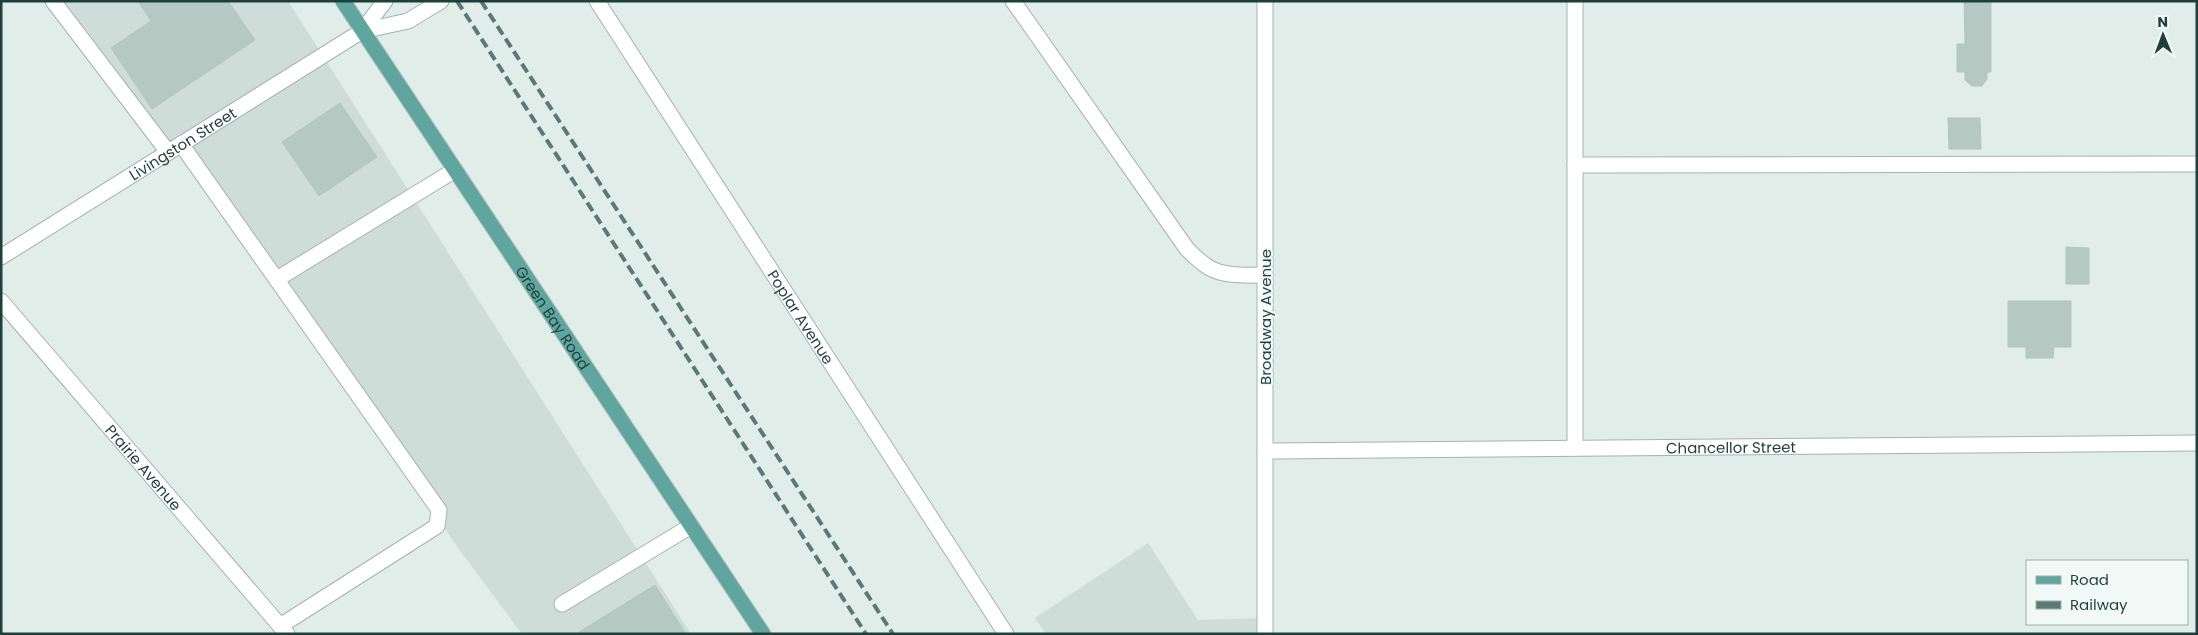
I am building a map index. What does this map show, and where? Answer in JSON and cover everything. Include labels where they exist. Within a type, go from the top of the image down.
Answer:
[{"type":"main road","name":"Green Bay Road","points":[[343,1],[763,634]]},
{"type":"street","points":[[53,1],[168,152]]},
{"type":"street","name":"Livingston Street","points":[[362,31],[385,1]]},
{"type":"street","name":"Livingston Street","points":[[1,256],[362,31],[408,21],[441,1]]},
{"type":"street","name":"Poplar Avenue","points":[[597,1],[1006,634]]},
{"type":"street","points":[[1013,1],[1187,249],[1208,267],[1220,272],[1235,275],[1265,276]]},
{"type":"street","name":"Broadway Avenue","points":[[1265,1],[1265,634]]},
{"type":"street","points":[[1575,448],[1576,1]]},
{"type":"street","points":[[181,144],[439,510],[436,526],[283,630]]},
{"type":"street","points":[[1576,165],[2197,164]]},
{"type":"street","points":[[277,279],[455,170]]},
{"type":"street","name":"Prairie Avenue","points":[[1,301],[283,630]]},
{"type":"street","name":"Chancellor Street","points":[[1265,451],[2197,443]]},
{"type":"street","points":[[562,604],[691,526]]},
{"type":"shaded area","points":[[48,1],[288,1],[691,634],[522,634],[461,552],[177,140],[160,150]]},
{"type":"shaded area","points":[[1148,543],[1198,620],[1261,618],[1261,634],[1046,634],[1035,618]]},
{"type":"building","points":[[138,1],[228,1],[255,40],[152,109],[111,48],[151,21]]},
{"type":"building","points":[[1964,1],[1991,1],[1991,72],[1987,72],[1987,79],[1982,86],[1972,86],[1965,80],[1965,72],[1957,72],[1957,44],[1965,44]]},
{"type":"building","points":[[340,103],[377,157],[319,196],[282,142]]},
{"type":"building","points":[[1948,118],[1980,118],[1981,149],[1949,149]]},
{"type":"building","points":[[2066,247],[2089,248],[2089,284],[2066,284]]},
{"type":"building","points":[[2008,301],[2071,301],[2071,347],[2054,347],[2053,358],[2026,358],[2026,347],[2008,347]]},
{"type":"building","points":[[655,585],[686,634],[580,634],[579,632]]},
{"type":"railway","points":[[457,1],[866,634]]},
{"type":"railway","points":[[481,1],[893,634]]}]
